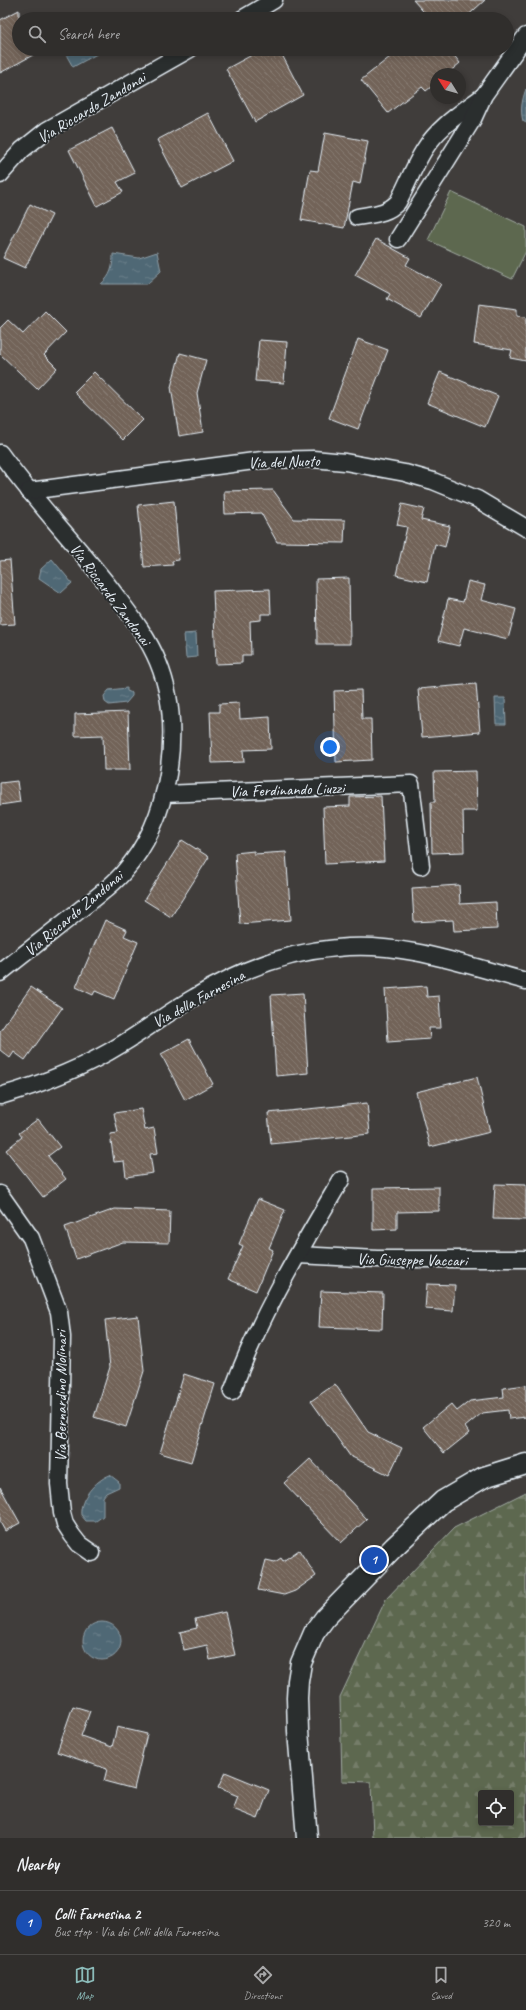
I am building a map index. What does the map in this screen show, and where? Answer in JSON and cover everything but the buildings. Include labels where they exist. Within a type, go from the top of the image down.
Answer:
[{"type":"street","points":[[254,12],[274,0]]},
{"type":"street","points":[[514,53],[526,36]]},
{"type":"street","name":"Via Riccardo Zandonai","points":[[0,175],[22,150],[47,130],[178,56]]},
{"type":"street","points":[[398,239],[473,119],[484,95],[512,56]]},
{"type":"street","points":[[357,217],[386,212],[392,208],[398,202],[430,141],[455,117],[484,95]]},
{"type":"street","name":"Via Riccardo Zandonai","points":[[0,453],[29,491],[90,562],[146,637],[158,663],[167,693],[172,722],[170,756],[164,794],[150,835],[141,850],[118,879],[0,973]]},
{"type":"street","name":"Via del Nuoto","points":[[29,491],[262,460],[313,459],[345,462],[405,473],[433,481],[477,499],[526,528]]},
{"type":"street","name":"Via Ferdinando Liuzzi","points":[[164,794],[411,784],[421,866]]},
{"type":"street","name":"Via della Farnesina","points":[[0,1096],[52,1078],[101,1055],[122,1044],[194,997],[232,977],[268,963],[306,953],[338,948],[392,950],[447,960],[526,981]]},
{"type":"street","points":[[232,1392],[250,1344],[298,1255],[341,1180]]},
{"type":"street","name":"Via Bernardino Molinari","points":[[0,1194],[32,1238],[59,1312],[62,1337],[59,1484],[62,1513],[72,1535],[79,1544],[92,1553]]},
{"type":"street","name":"Via Giuseppe Vaccari","points":[[298,1255],[377,1259],[526,1260]]},
{"type":"street","points":[[307,1838],[298,1739],[297,1698],[301,1663],[314,1632],[325,1618],[394,1547],[443,1501],[484,1477],[526,1464]]},
{"type":"green space","points":[[451,192],[526,227],[526,251],[512,279],[428,240]]},
{"type":"green space","points":[[526,1492],[526,1838],[373,1838],[371,1782],[342,1781],[340,1697],[386,1599],[454,1528]]},
{"type":"water","points":[[67,56],[93,56],[73,67]]},
{"type":"water","points":[[526,89],[526,123],[523,121],[522,109]]},
{"type":"water","points":[[157,252],[161,271],[147,284],[101,284],[111,271],[113,254],[139,258]]},
{"type":"water","points":[[52,559],[72,583],[61,593],[39,578],[41,569]]},
{"type":"water","points":[[196,633],[197,657],[186,658],[184,634]]},
{"type":"water","points":[[127,688],[127,691],[132,693],[132,696],[126,703],[109,705],[105,702],[104,696],[109,690]]},
{"type":"water","points":[[495,698],[505,698],[506,724],[496,724]]},
{"type":"water","points":[[110,1475],[119,1482],[119,1487],[106,1493],[103,1497],[103,1516],[96,1521],[86,1521],[81,1515],[81,1509],[86,1497],[99,1481]]},
{"type":"water","points":[[98,1622],[106,1622],[118,1631],[121,1641],[118,1651],[112,1657],[106,1660],[98,1660],[86,1651],[83,1645],[83,1637],[92,1625]]},
{"type":"place","name":"Colli Farnesina 2","points":[[374,1560]]}]
